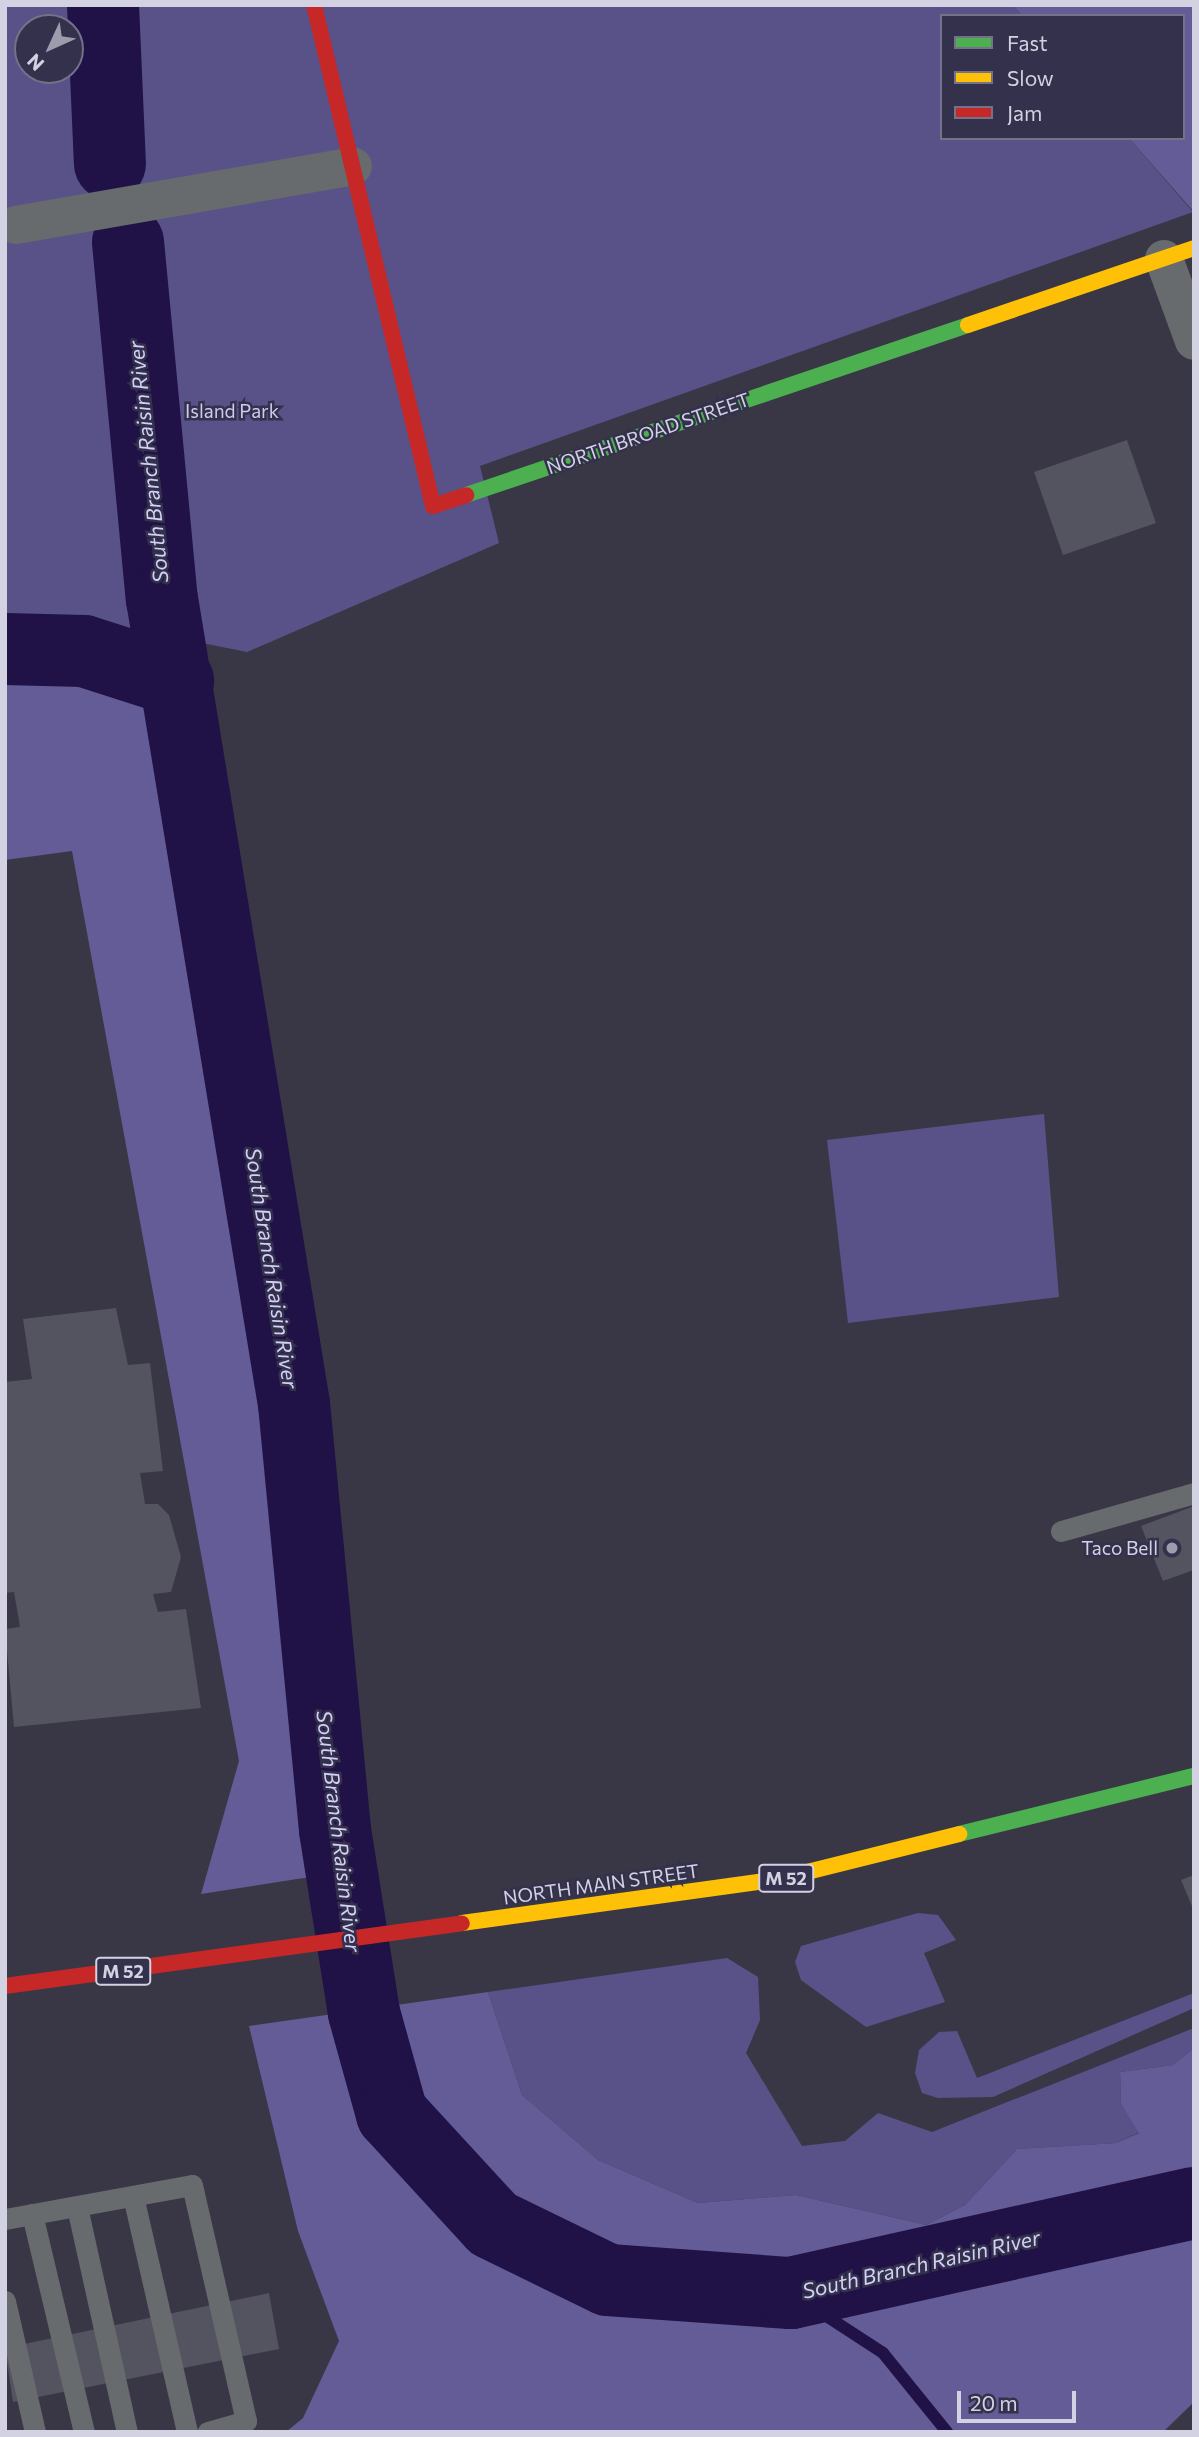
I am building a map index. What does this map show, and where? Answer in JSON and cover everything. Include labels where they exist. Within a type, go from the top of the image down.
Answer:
[{"type":"street","name":"NORTH BROAD STREET","points":[[314,5],[433,506],[1179,254]]},
{"type":"street","points":[[11,224],[353,166]]},
{"type":"street","points":[[1179,254],[1194,341]]},
{"type":"street","name":"NORTH MAIN STREET","points":[[5,1986],[478,1923],[779,1879],[1194,1776]]},
{"type":"lane","points":[[1061,1531],[1194,1493]]},
{"type":"lane","points":[[5,2219],[192,2185],[246,2421],[208,2432]]},
{"type":"lane","points":[[133,2196],[187,2432]]},
{"type":"lane","points":[[77,2207],[127,2432]]},
{"type":"lane","points":[[32,2214],[84,2432]]},
{"type":"lane","points":[[5,2301],[35,2432]]},
{"type":"green space","name":"Island Park","points":[[5,5],[1013,5],[1020,14],[940,14],[940,140],[1131,140],[1193,212],[480,466],[499,543],[247,652],[82,619],[5,616]]},
{"type":"green space","points":[[1044,1114],[1059,1297],[848,1323],[827,1140]]},
{"type":"green space","points":[[918,1913],[938,1915],[956,1940],[924,1953],[945,2002],[866,2027],[801,1980],[795,1962],[801,1946]]},
{"type":"green space","points":[[727,1958],[758,1977],[760,2020],[746,2053],[802,2146],[845,2141],[878,2113],[932,2132],[1194,2028],[1194,2048],[1173,2065],[1120,2072],[1121,2104],[1140,2132],[1116,2143],[1017,2149],[965,2205],[926,2225],[796,2195],[698,2203],[598,2160],[522,2095],[488,1992]]},
{"type":"green space","points":[[1194,1993],[1194,2008],[993,2097],[938,2098],[922,2093],[915,2073],[919,2050],[939,2032],[957,2031],[977,2078]]},
{"type":"shaded area","points":[[1013,5],[1194,5],[1194,212],[1131,140],[1185,140],[1185,14],[1020,14]]},
{"type":"shaded area","points":[[5,649],[84,651],[178,681],[294,1404],[342,1872],[201,1894],[239,1761],[72,851],[5,860]]},
{"type":"shaded area","points":[[488,1992],[522,2095],[598,2160],[698,2203],[796,2195],[926,2225],[965,2205],[1017,2149],[1116,2143],[1139,2133],[1121,2104],[1120,2072],[1173,2065],[1194,2048],[1194,2402],[1163,2432],[286,2432],[303,2418],[339,2341],[298,2231],[249,2026]]},
{"type":"building","points":[[1127,440],[1156,523],[1063,555],[1034,472]]},
{"type":"building","points":[[116,1308],[128,1365],[150,1363],[163,1471],[140,1473],[145,1504],[158,1504],[169,1515],[181,1557],[171,1592],[153,1594],[158,1612],[186,1609],[201,1708],[14,1727],[5,1629],[20,1627],[14,1592],[5,1593],[5,1382],[32,1379],[23,1319]]},
{"type":"building","name":"Taco Bell","points":[[1194,1506],[1194,1570],[1163,1581],[1141,1526]]},
{"type":"building","points":[[1194,1875],[1194,1911],[1181,1880]]},
{"type":"building","points":[[269,2293],[279,2349],[13,2402],[5,2348]]},
{"type":"waterway","name":"South Branch Raisin River","points":[[103,5],[110,164]]},
{"type":"waterway","name":"South Branch Raisin River","points":[[128,242],[162,599],[294,1404],[335,1830],[364,2013],[392,2114],[493,2224],[608,2280],[791,2293],[1194,2203]]},
{"type":"waterway","name":"South Branch Raisin River","points":[[5,649],[84,651],[178,681]]},
{"type":"waterway","points":[[791,2293],[883,2353],[947,2432]]},
{"type":"traffic: fast","points":[[466,495],[968,325]]},
{"type":"traffic: fast","points":[[959,1834],[1194,1776]]},
{"type":"traffic: slow","points":[[968,325],[1194,248]]},
{"type":"traffic: slow","points":[[462,1923],[779,1879],[959,1834]]},
{"type":"traffic: jam","points":[[314,5],[433,506],[466,495]]},
{"type":"traffic: jam","points":[[5,1986],[462,1923]]},
{"type":"place","name":"Taco Bell","points":[[1172,1548]]}]
